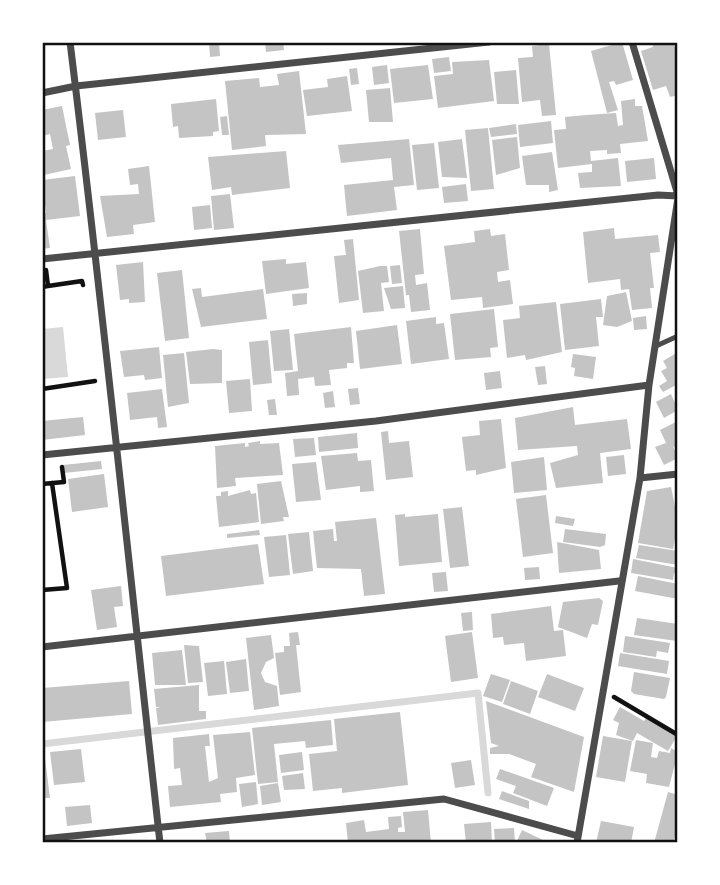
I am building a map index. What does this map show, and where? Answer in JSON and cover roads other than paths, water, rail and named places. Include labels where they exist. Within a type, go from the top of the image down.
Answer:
[{"type":"street","points":[[70,42],[119,446],[136,637],[160,843]]},
{"type":"street","points":[[42,93],[76,86],[489,42]]},
{"type":"street","points":[[42,839],[444,799],[578,840],[620,581],[640,478],[649,385],[678,196],[632,42]]},
{"type":"street","points":[[42,259],[658,195],[678,196]]},
{"type":"street","points":[[42,455],[376,421],[649,385]]},
{"type":"street","points":[[640,478],[678,474]]},
{"type":"street","points":[[42,647],[620,581]]},
{"type":"lane","points":[[656,346],[678,336]]},
{"type":"waterway","points":[[42,744],[478,693],[488,793]]}]
